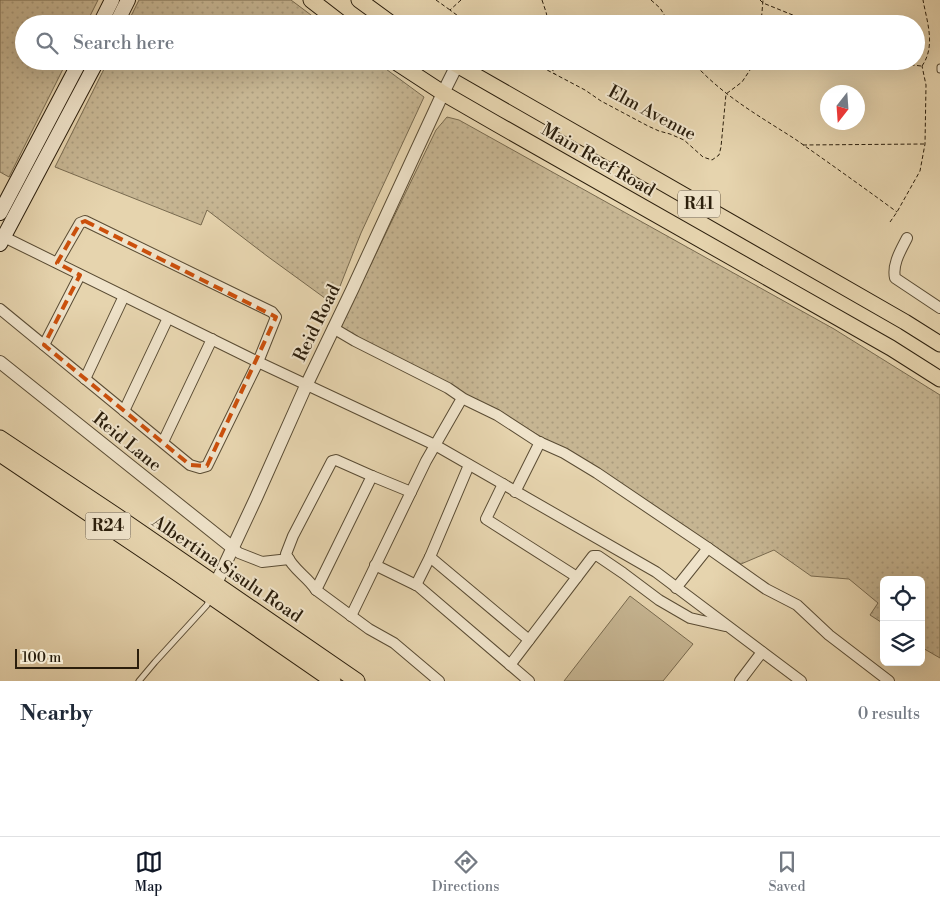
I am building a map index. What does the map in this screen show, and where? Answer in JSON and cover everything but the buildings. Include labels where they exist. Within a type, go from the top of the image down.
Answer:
[{"type":"main road","points":[[104,15],[112,0]]},
{"type":"main road","points":[[120,15],[128,0]]},
{"type":"main road","points":[[311,0],[330,15]]},
{"type":"main road","points":[[359,0],[380,15]]},
{"type":"main road","points":[[0,213],[75,70]]},
{"type":"main road","points":[[2,241],[92,70]]},
{"type":"main road","name":"Main Reef Road","points":[[408,70],[443,93],[891,348],[940,379]]},
{"type":"main road","name":"Main Reef Road","points":[[466,70],[905,322],[940,344]]},
{"type":"main road","name":"Albertina Sisulu Road","points":[[0,438],[102,506],[333,681]]},
{"type":"main road","name":"Albertina Sisulu Road","points":[[0,454],[110,527],[357,681]]},
{"type":"street","name":"Reid Road","points":[[213,590],[306,384],[443,93],[451,70]]},
{"type":"street","points":[[0,309],[190,465],[200,468],[207,466],[258,362],[276,317],[272,312],[85,221],[80,223],[57,263]]},
{"type":"street","points":[[907,238],[897,260],[894,272],[895,277],[940,308]]},
{"type":"street","points":[[2,241],[57,263],[258,362],[435,445],[656,572],[801,681]]},
{"type":"street","points":[[44,345],[80,275]]},
{"type":"street","points":[[85,379],[124,296]]},
{"type":"street","points":[[124,410],[168,318]]},
{"type":"street","points":[[333,328],[448,388],[597,473],[766,589],[797,605],[829,635],[889,681]]},
{"type":"street","points":[[163,442],[212,339]]},
{"type":"street","name":"Reid Lane","points":[[0,362],[232,548]]},
{"type":"street","points":[[351,616],[411,492],[461,400]]},
{"type":"street","points":[[516,492],[540,442]]},
{"type":"street","points":[[411,492],[336,460],[332,461],[293,536],[286,554],[290,564],[311,582],[316,590],[369,629],[394,643],[439,681]]},
{"type":"street","points":[[416,585],[469,465]]},
{"type":"street","points":[[316,590],[372,476]]},
{"type":"street","points":[[503,484],[486,518],[577,577]]},
{"type":"street","points":[[232,548],[239,553],[262,562],[288,559]]},
{"type":"street","points":[[676,588],[708,548]]},
{"type":"street","points":[[510,665],[593,556],[598,556],[659,600],[690,618],[730,628]]},
{"type":"street","points":[[430,557],[529,640]]},
{"type":"street","points":[[376,564],[416,585],[529,681]]},
{"type":"street","points":[[740,681],[762,652]]},
{"type":"lane","points":[[139,681],[207,605],[213,590]]},
{"type":"path","points":[[436,0],[457,15]]},
{"type":"path","points":[[450,10],[461,0]]},
{"type":"path","points":[[542,0],[547,15]]},
{"type":"path","points":[[651,0],[664,15]]},
{"type":"path","points":[[923,0],[931,38],[925,62]]},
{"type":"path","points":[[761,15],[762,1],[794,15]]},
{"type":"path","name":"Elm Avenue","points":[[546,70],[585,90],[601,102],[648,126],[684,140],[708,160],[712,160],[719,155],[726,94]]},
{"type":"path","points":[[552,70],[555,75]]},
{"type":"path","points":[[700,70],[726,94],[803,145],[897,212]]},
{"type":"path","points":[[726,94],[742,82],[750,70]]},
{"type":"path","points":[[890,222],[920,171],[926,144],[926,85],[923,70]]},
{"type":"path","points":[[803,145],[926,144]]},
{"type":"highlighted area","points":[[85,221],[276,317],[207,466],[190,465],[44,345],[80,275],[57,263],[80,223]]},
{"type":"shaded area","points":[[0,0],[98,0],[90,15],[15,15],[15,70],[62,70],[9,177],[0,172]]},
{"type":"shaded area","points":[[139,0],[291,0],[311,15],[132,15]]},
{"type":"shaded area","points":[[104,70],[387,70],[424,97],[361,233],[333,304],[207,210],[201,225],[55,167]]},
{"type":"shaded area","points":[[447,117],[459,120],[834,329],[940,395],[940,658],[925,649],[925,576],[880,576],[880,621],[870,615],[878,603],[849,579],[811,576],[774,550],[741,564],[616,480],[488,406],[423,371],[339,330],[436,130]]},
{"type":"shaded area","points":[[630,596],[693,644],[663,681],[564,681]]}]
